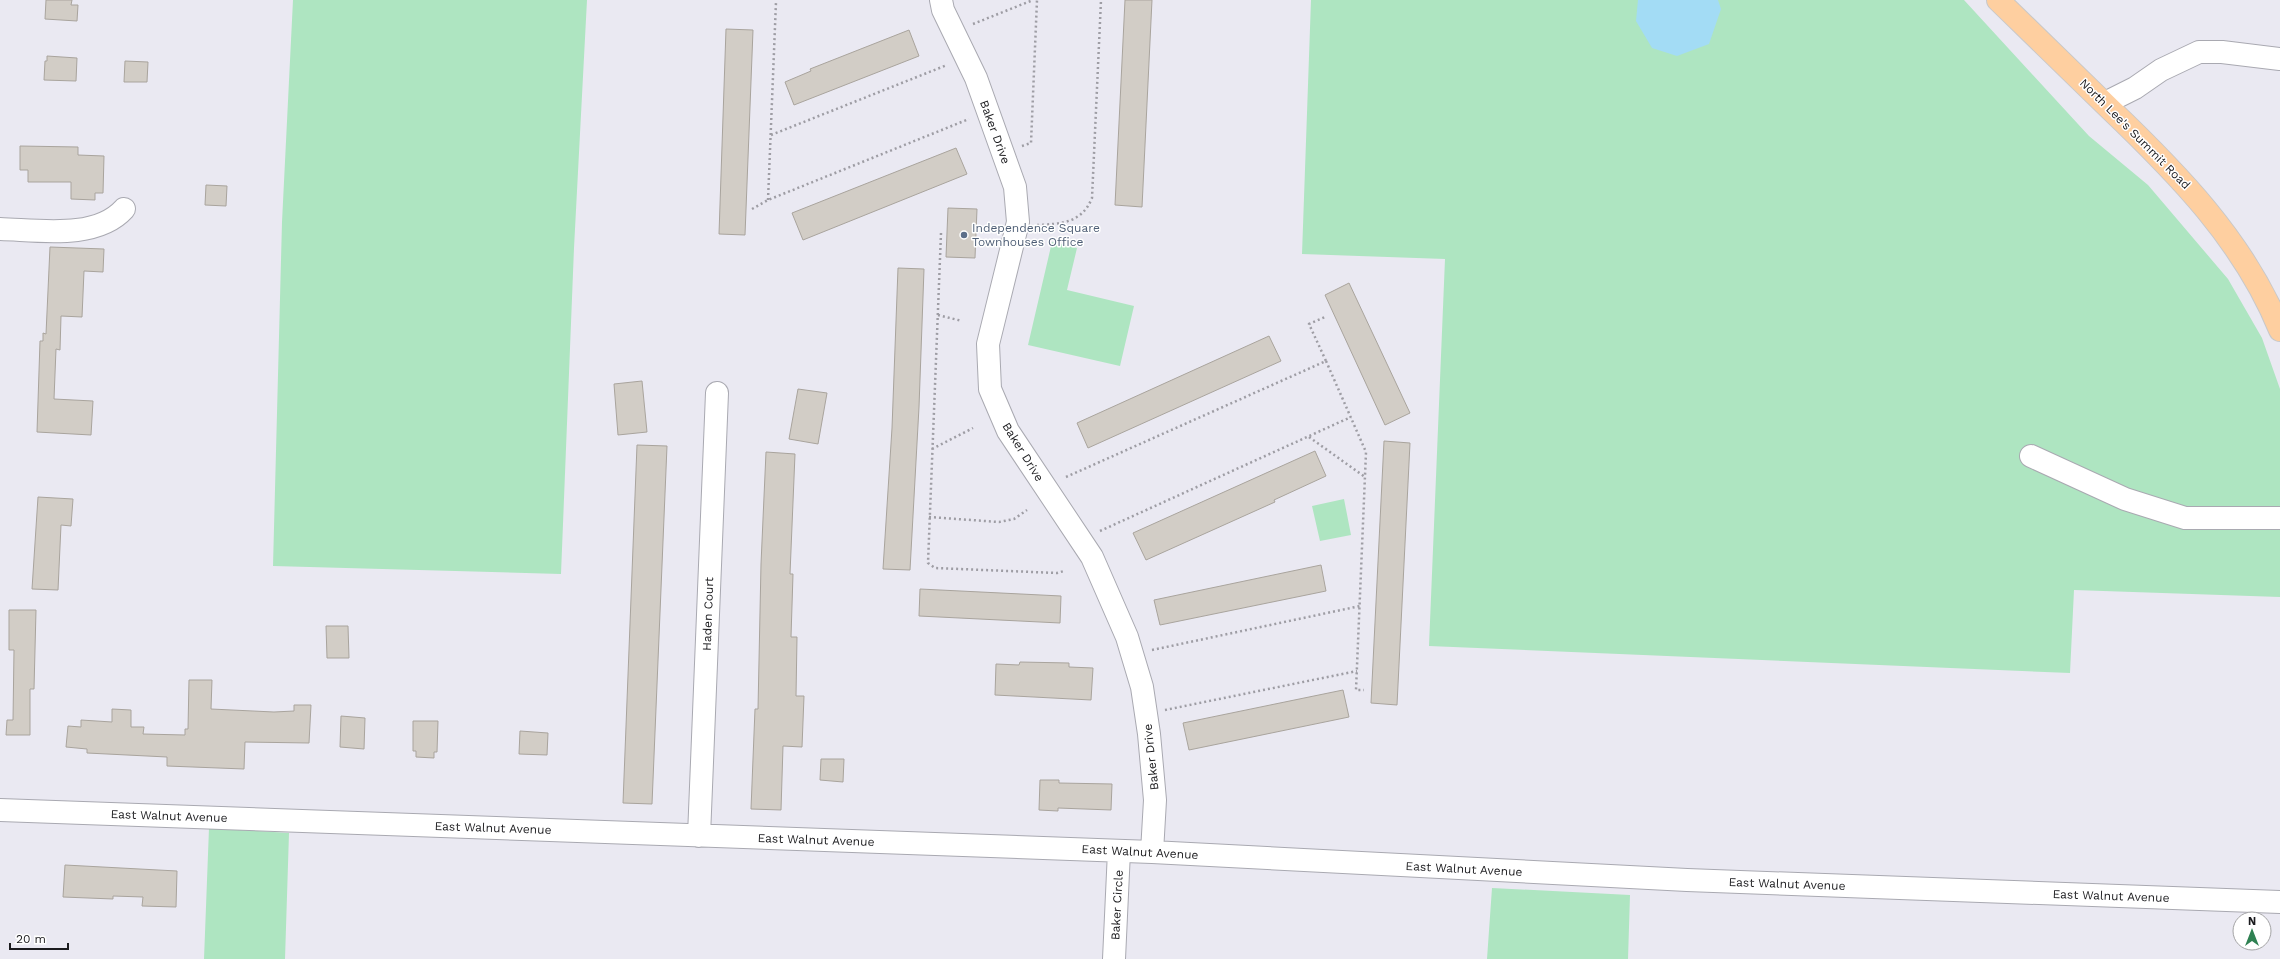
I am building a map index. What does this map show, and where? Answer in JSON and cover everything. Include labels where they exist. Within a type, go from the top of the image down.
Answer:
[{"type":"main road","name":"North Lee's Summit Road","points":[[1998,0],[2172,168],[2210,213],[2249,269],[2280,330]]},
{"type":"street","name":"Baker Drive","points":[[941,0],[943,10],[976,78],[1015,187],[1018,204],[1018,222],[988,344],[990,389],[1008,431],[1092,557],[1127,637],[1142,687],[1149,734],[1155,800],[1152,852]]},
{"type":"street","points":[[2105,103],[2135,88],[2161,70],[2199,52],[2228,52],[2280,59]]},
{"type":"street","points":[[0,229],[83,231],[118,215],[124,209]]},
{"type":"street","name":"Haden Court","points":[[699,836],[717,392]]},
{"type":"street","points":[[2031,456],[2125,499],[2185,518],[2280,518]]},
{"type":"street","name":"East Walnut Avenue","points":[[0,810],[1152,852],[1687,880],[2280,902]]},
{"type":"street","name":"Baker Circle","points":[[1114,959],[1120,851]]},
{"type":"path","points":[[973,24],[1033,0]]},
{"type":"path","points":[[1022,146],[1031,143],[1037,0]]},
{"type":"path","points":[[1037,225],[1070,222],[1083,214],[1092,198],[1101,0]]},
{"type":"path","points":[[768,200],[776,2]]},
{"type":"path","points":[[770,135],[949,64]]},
{"type":"path","points":[[752,209],[768,200],[971,118]]},
{"type":"path","points":[[942,233],[927,559],[932,567],[1057,573],[1064,571]]},
{"type":"path","points":[[938,315],[962,321]]},
{"type":"path","points":[[1325,317],[1308,324],[1366,449],[1356,690],[1364,690]]},
{"type":"path","points":[[1066,477],[1326,361]]},
{"type":"path","points":[[1100,531],[1352,417]]},
{"type":"path","points":[[932,450],[973,428]]},
{"type":"path","points":[[1308,437],[1365,477]]},
{"type":"path","points":[[929,517],[999,522],[1014,520],[1027,510]]},
{"type":"path","points":[[1150,650],[1360,606]]},
{"type":"path","points":[[1163,710],[1357,671]]},
{"type":"green space","points":[[293,0],[587,0],[574,248],[561,574],[273,566],[282,222]]},
{"type":"green space","points":[[1311,0],[1964,0],[2089,136],[2148,185],[2228,279],[2262,338],[2280,389],[2280,597],[2074,590],[2070,673],[1429,646],[1445,259],[1302,254]]},
{"type":"green space","points":[[1052,242],[1077,248],[1067,290],[1134,306],[1120,366],[1028,345]]},
{"type":"green space","points":[[1344,499],[1351,535],[1320,541],[1312,506]]},
{"type":"green space","points":[[209,828],[289,833],[285,959],[204,959]]},
{"type":"green space","points":[[1492,888],[1630,895],[1628,959],[1487,959]]},
{"type":"water","points":[[1638,0],[1718,0],[1721,9],[1709,44],[1677,56],[1652,48],[1636,21]]},
{"type":"building","points":[[46,0],[72,0],[71,5],[78,5],[77,21],[45,19]]},
{"type":"building","points":[[1125,0],[1152,0],[1142,207],[1115,205]]},
{"type":"building","points":[[726,29],[753,30],[745,235],[719,234]]},
{"type":"building","points":[[909,30],[919,56],[794,105],[785,82],[811,71],[810,69]]},
{"type":"building","points":[[47,56],[77,58],[76,81],[44,80],[45,61],[47,61]]},
{"type":"building","points":[[125,61],[148,62],[147,82],[124,82]]},
{"type":"building","points":[[20,146],[78,147],[78,155],[104,156],[103,193],[95,193],[95,200],[71,199],[71,182],[28,182],[28,170],[20,170]]},
{"type":"building","points":[[956,148],[967,174],[803,240],[792,213]]},
{"type":"building","points":[[206,185],[227,186],[226,206],[205,205]]},
{"type":"building","points":[[948,208],[977,209],[975,258],[946,257]]},
{"type":"building","points":[[50,247],[104,249],[103,272],[84,271],[82,317],[61,316],[60,350],[56,349],[54,399],[93,401],[91,435],[37,432],[40,341],[43,341],[43,333],[46,334]]},
{"type":"building","points":[[898,268],[924,269],[919,407],[910,570],[883,569],[892,428]]},
{"type":"building","points":[[1349,283],[1410,413],[1385,425],[1325,295]]},
{"type":"building","points":[[1269,336],[1281,361],[1088,448],[1077,423]]},
{"type":"building","points":[[642,381],[647,432],[618,435],[614,384]]},
{"type":"building","points":[[798,389],[827,393],[818,444],[789,439]]},
{"type":"building","points":[[1384,441],[1410,443],[1397,705],[1371,703]]},
{"type":"building","points":[[637,445],[667,446],[652,804],[623,803]]},
{"type":"building","points":[[1315,451],[1326,476],[1274,500],[1275,502],[1146,560],[1133,533]]},
{"type":"building","points":[[766,452],[795,454],[790,574],[793,574],[791,637],[797,637],[796,696],[804,696],[802,747],[783,746],[781,810],[751,809],[755,709],[758,709],[761,564]]},
{"type":"building","points":[[38,497],[73,499],[71,526],[61,525],[58,590],[32,589]]},
{"type":"building","points":[[1321,565],[1326,591],[1160,625],[1154,600]]},
{"type":"building","points":[[920,589],[1061,596],[1060,623],[919,616]]},
{"type":"building","points":[[9,610],[36,610],[34,689],[30,689],[30,735],[6,735],[7,720],[13,720],[14,650],[9,650]]},
{"type":"building","points":[[326,626],[348,626],[349,658],[327,658]]},
{"type":"building","points":[[1020,662],[1069,663],[1069,667],[1093,668],[1091,700],[995,695],[996,664],[1019,665]]},
{"type":"building","points":[[189,680],[212,680],[211,709],[274,712],[294,711],[294,705],[311,705],[309,743],[245,742],[244,769],[167,766],[167,757],[87,753],[87,749],[66,747],[68,726],[81,727],[81,720],[112,722],[112,709],[131,710],[131,727],[144,727],[143,734],[185,735],[185,729],[188,729]]},
{"type":"building","points":[[1343,690],[1349,717],[1189,750],[1183,723]]},
{"type":"building","points":[[341,716],[365,718],[364,749],[340,747]]},
{"type":"building","points":[[413,721],[438,721],[437,752],[434,752],[434,758],[416,757],[416,751],[413,751]]},
{"type":"building","points":[[520,731],[548,733],[547,755],[519,754]]},
{"type":"building","points":[[821,759],[844,759],[843,782],[820,780]]},
{"type":"building","points":[[1040,780],[1059,780],[1059,783],[1112,784],[1111,810],[1058,808],[1058,811],[1039,810]]},
{"type":"building","points":[[65,865],[177,871],[176,907],[142,906],[143,897],[113,896],[113,899],[63,897]]},
{"type":"place","name":"Independence Square Townhouses Office","points":[[964,235]]}]
